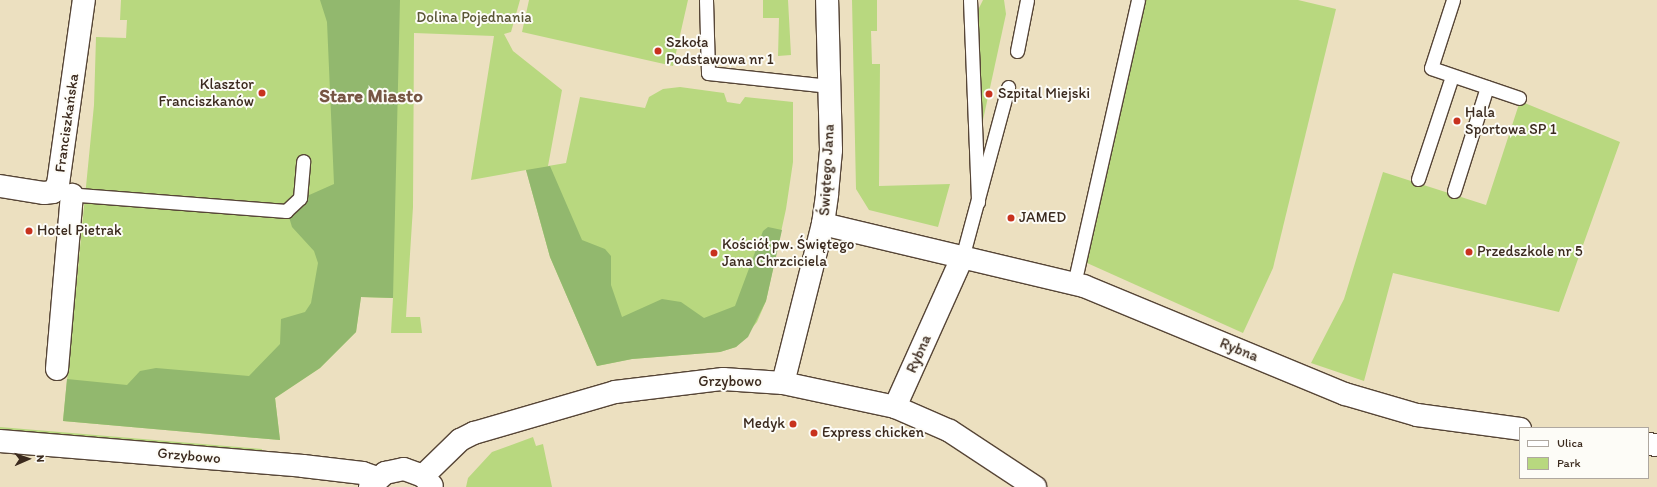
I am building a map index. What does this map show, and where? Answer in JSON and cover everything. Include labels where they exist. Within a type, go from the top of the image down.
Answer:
[{"type":"street","name":"Franciszkańska","points":[[0,186],[44,193],[62,193],[58,184],[84,0]]},
{"type":"street","name":"Świętego Jana","points":[[783,383],[824,224],[831,150],[827,0]]},
{"type":"street","points":[[57,369],[62,193]]},
{"type":"street","name":"Rybna","points":[[824,224],[1074,284],[1345,394],[1419,416],[1519,429]]},
{"type":"street","name":"Rybna","points":[[895,407],[962,258]]},
{"type":"street","name":"Grzybowo","points":[[428,481],[460,440],[474,433],[615,392],[723,380],[783,383],[895,407],[950,430],[1035,487]]},
{"type":"street","name":"Grzybowo","points":[[0,440],[303,466],[363,473],[373,483]]},
{"type":"street","points":[[373,483],[404,469],[428,481]]},
{"type":"lane","points":[[706,0],[708,73],[829,86]]},
{"type":"lane","points":[[970,0],[978,202]]},
{"type":"lane","points":[[1017,51],[1027,0]]},
{"type":"lane","points":[[1074,284],[1138,0]]},
{"type":"lane","points":[[1453,0],[1431,68],[1519,98]]},
{"type":"lane","points":[[1418,179],[1452,76]]},
{"type":"lane","points":[[962,258],[1008,87]]},
{"type":"lane","points":[[1454,191],[1487,87]]},
{"type":"lane","points":[[62,193],[286,211],[300,198],[303,161]]},
{"type":"green space","name":"Dolina Pojednania","points":[[121,0],[520,0],[511,32],[504,34],[513,51],[562,90],[548,166],[566,163],[580,97],[645,108],[649,97],[663,89],[680,87],[724,93],[727,102],[740,104],[745,97],[793,102],[793,162],[786,209],[766,301],[757,322],[736,347],[720,352],[632,359],[597,366],[550,257],[526,170],[471,180],[494,36],[414,33],[413,207],[406,317],[420,317],[422,333],[391,333],[393,298],[361,297],[356,332],[320,368],[275,398],[280,440],[63,421],[94,105],[96,37],[126,38],[127,20],[120,20]]},
{"type":"green space","points":[[320,0],[400,0],[393,298],[361,297],[356,332],[320,368],[275,398],[280,440],[63,421],[67,379],[127,385],[140,371],[156,368],[249,376],[280,344],[281,319],[305,312],[311,303],[318,263],[314,251],[292,227],[289,217],[307,196],[334,184],[327,22]]},
{"type":"green space","points":[[529,0],[688,0],[673,66],[522,32]]},
{"type":"green space","points":[[763,0],[788,0],[791,55],[778,56],[779,18],[763,18]]},
{"type":"green space","points":[[852,0],[877,0],[877,31],[871,31],[872,64],[880,64],[879,186],[950,184],[938,227],[869,210],[856,189]]},
{"type":"green space","points":[[983,0],[1004,0],[1006,14],[983,120],[977,12]]},
{"type":"green space","points":[[1146,0],[1298,0],[1336,9],[1273,268],[1243,333],[1087,263]]},
{"type":"green space","name":"Przedszkole nr 5","points":[[1520,101],[1620,142],[1559,312],[1393,273],[1364,381],[1311,363],[1344,299],[1383,172],[1486,205]]},
{"type":"green space","points":[[550,166],[582,240],[605,249],[611,256],[611,285],[622,317],[662,299],[681,302],[704,318],[735,306],[763,231],[768,227],[782,230],[766,301],[748,337],[736,347],[720,352],[632,359],[597,366],[550,257],[526,170]]},
{"type":"green space","points":[[0,427],[262,449],[261,453],[0,432]]},
{"type":"green space","points":[[533,437],[536,446],[543,444],[552,487],[466,487],[468,478],[492,452]]},
{"type":"place","name":"Szkoła Podstawowa nr 1","points":[[658,51]]},
{"type":"place","name":"Klasztor Franciszkanów","points":[[262,93]]},
{"type":"place","name":"Szpital Miejski","points":[[989,94]]},
{"type":"place","name":"Hala Sportowa SP 1","points":[[1457,121]]},
{"type":"place","name":"JAMED","points":[[1011,218]]},
{"type":"place","name":"Hotel Pietrak","points":[[29,231]]},
{"type":"place","name":"Przedszkole nr 5","points":[[1469,252]]},
{"type":"place","name":"Kościół pw. Świętego Jana Chrzciciela","points":[[714,253]]},
{"type":"place","name":"Medyk","points":[[793,424]]},
{"type":"place","name":"Express chicken","points":[[814,433]]},
{"type":"district","name":"Stare Miasto","points":[[371,96]]}]
